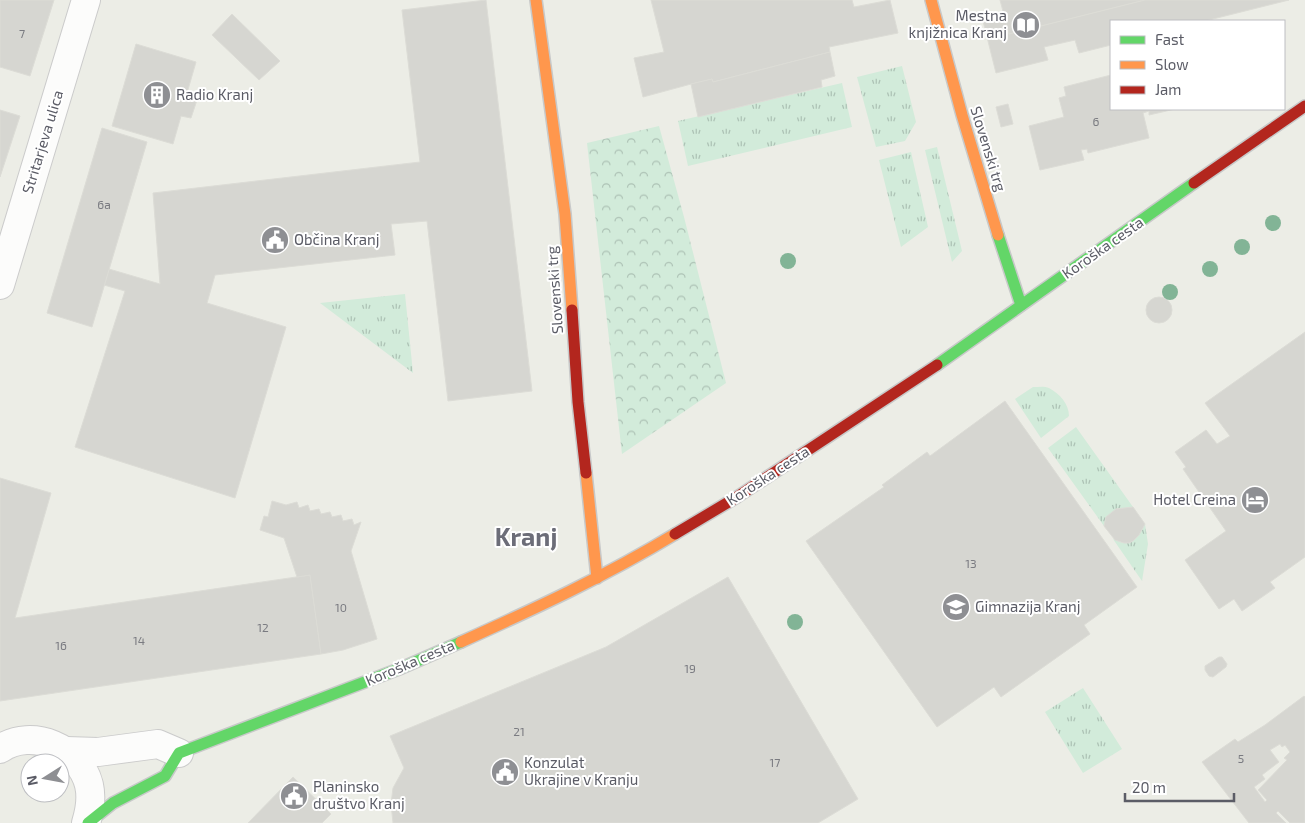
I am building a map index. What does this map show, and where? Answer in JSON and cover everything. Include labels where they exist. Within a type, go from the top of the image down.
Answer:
[{"type":"street","name":"Stritarjeva ulica","points":[[0,285],[86,0]]},
{"type":"street","name":"Slovenski trg","points":[[536,0],[565,214],[578,402],[597,578]]},
{"type":"street","name":"Slovenski trg","points":[[931,0],[947,68],[1021,305]]},
{"type":"street","name":"Koroška cesta","points":[[179,753],[399,669],[522,614],[632,560],[736,497],[963,348],[1021,305],[1305,106]]},
{"type":"street","points":[[0,748],[6,744],[26,740],[47,742],[66,751],[80,766],[89,784],[91,804],[87,823]]},
{"type":"street","points":[[66,751],[98,752],[158,744],[179,753],[165,776],[113,803],[87,823]]},
{"type":"green space","points":[[902,66],[916,122],[905,141],[876,147],[857,77]]},
{"type":"green space","points":[[842,83],[852,127],[688,166],[678,121]]},
{"type":"green space","points":[[659,126],[726,383],[622,454],[587,143]]},
{"type":"green space","points":[[937,147],[962,251],[952,262],[925,150]]},
{"type":"green space","points":[[911,152],[928,227],[901,247],[879,160]]},
{"type":"green space","points":[[405,294],[413,373],[320,303]]},
{"type":"green space","points":[[1033,387],[1046,387],[1053,390],[1063,400],[1069,412],[1069,416],[1041,438],[1015,399]]},
{"type":"green space","points":[[1076,427],[1133,507],[1116,509],[1104,526],[1048,448]]},
{"type":"green space","points":[[1145,524],[1148,544],[1142,581],[1113,539],[1129,543],[1136,538]]},
{"type":"green space","points":[[1083,688],[1122,749],[1083,773],[1045,712]]},
{"type":"building","points":[[0,0],[54,0],[30,76],[0,67]]},
{"type":"building","name":"Občina Kranj","points":[[486,0],[532,391],[448,401],[427,221],[391,224],[395,255],[215,275],[207,303],[286,327],[235,498],[75,447],[125,291],[104,285],[109,269],[160,284],[153,193],[420,162],[402,10]]},
{"type":"building","points":[[651,0],[852,0],[854,7],[890,0],[898,33],[829,47],[830,52],[713,82],[712,79],[643,97],[634,58],[664,52]]},
{"type":"building","name":"Mestna knjižnica Kranj","points":[[1000,0],[1145,0],[1009,34]]},
{"type":"building","points":[[1145,0],[1289,0],[1209,20],[1110,20],[1110,45],[1079,53],[1075,40],[1044,47],[1048,60],[996,73],[983,21],[1004,15],[1009,34]]},
{"type":"building","points":[[232,14],[280,61],[259,80],[212,35]]},
{"type":"building","name":"Radio Kranj","points":[[136,44],[196,62],[187,93],[198,97],[191,118],[181,116],[173,144],[112,126]]},
{"type":"building","points":[[830,52],[835,76],[821,80],[822,87],[698,117],[691,84],[712,79],[713,82]]},
{"type":"building","points":[[1110,75],[1110,110],[1171,110],[1149,115],[1149,111],[1143,113],[1149,138],[1088,153],[1087,149],[1081,150],[1084,160],[1040,170],[1029,126],[1064,117],[1059,98],[1066,96],[1064,87]]},
{"type":"building","points":[[1008,104],[1013,124],[1001,127],[996,107]]},
{"type":"building","points":[[0,110],[20,116],[0,177]]},
{"type":"building","points":[[102,128],[147,142],[92,327],[47,313]]},
{"type":"building","points":[[1159,297],[1168,301],[1172,310],[1168,319],[1159,323],[1150,319],[1146,310],[1150,301]]},
{"type":"building","name":"Hotel Creina","points":[[1305,332],[1305,557],[1270,582],[1275,588],[1242,611],[1234,599],[1219,609],[1185,560],[1226,531],[1183,469],[1186,467],[1175,452],[1206,430],[1217,444],[1230,436],[1205,403]]},
{"type":"building","points":[[1005,401],[1137,587],[1084,625],[1090,634],[1001,697],[994,687],[937,727],[806,541],[884,487],[882,485],[927,452],[930,456]]},
{"type":"building","points":[[0,478],[51,493],[15,618],[310,575],[321,654],[0,701]]},
{"type":"building","points":[[272,501],[286,505],[297,502],[299,508],[308,505],[310,511],[319,509],[321,514],[330,512],[332,517],[341,515],[343,521],[352,519],[354,525],[361,522],[351,551],[377,639],[343,650],[321,654],[310,575],[297,577],[284,538],[260,530],[264,516],[268,517]]},
{"type":"building","points":[[1133,507],[1145,524],[1139,535],[1129,543],[1115,540],[1104,526],[1106,517],[1116,509]]},
{"type":"building","points":[[728,577],[858,799],[818,823],[393,823],[391,804],[393,788],[404,768],[390,736],[606,647]]},
{"type":"building","points":[[1222,657],[1227,664],[1226,667],[1213,677],[1209,676],[1205,666]]},
{"type":"building","points":[[1305,697],[1305,823],[1290,823],[1278,811],[1276,813],[1286,823],[1249,823],[1202,762],[1235,739],[1238,742]],"holes":[[[1280,744],[1282,747],[1285,745],[1290,752],[1284,758],[1287,760],[1258,790],[1267,800],[1265,802],[1254,787],[1265,779],[1262,775],[1279,762],[1270,750]]]},
{"type":"building","name":"Planinsko društvo Kranj","points":[[293,777],[331,814],[322,823],[248,823]]},
{"type":"traffic: fast","points":[[937,365],[1194,183]]},
{"type":"traffic: fast","points":[[998,235],[1021,305]]},
{"type":"traffic: fast","points":[[88,823],[113,803],[165,776],[179,753],[399,669],[461,642]]},
{"type":"traffic: slow","points":[[536,0],[565,214],[572,310]]},
{"type":"traffic: slow","points":[[931,0],[962,115],[998,235]]},
{"type":"traffic: slow","points":[[586,473],[597,578]]},
{"type":"traffic: slow","points":[[461,642],[596,578],[675,534]]},
{"type":"traffic: jam","points":[[1194,183],[1305,106]]},
{"type":"traffic: jam","points":[[572,310],[578,402],[586,473]]},
{"type":"traffic: jam","points":[[675,534],[737,497],[937,365]]},
{"type":"place","name":"Mestna knjižnica Kranj","points":[[1026,25]]},
{"type":"place","name":"Radio Kranj","points":[[157,95]]},
{"type":"place","name":"Občina Kranj","points":[[275,240]]},
{"type":"place","name":"Hotel Creina","points":[[1255,500]]},
{"type":"place","name":"Gimnazija Kranj","points":[[956,607]]},
{"type":"place","name":"Konzulat Ukrajine v Kranju","points":[[505,772]]},
{"type":"place","name":"Planinsko društvo Kranj","points":[[294,796]]},
{"type":"district","name":"Kranj","points":[[526,537]]}]
